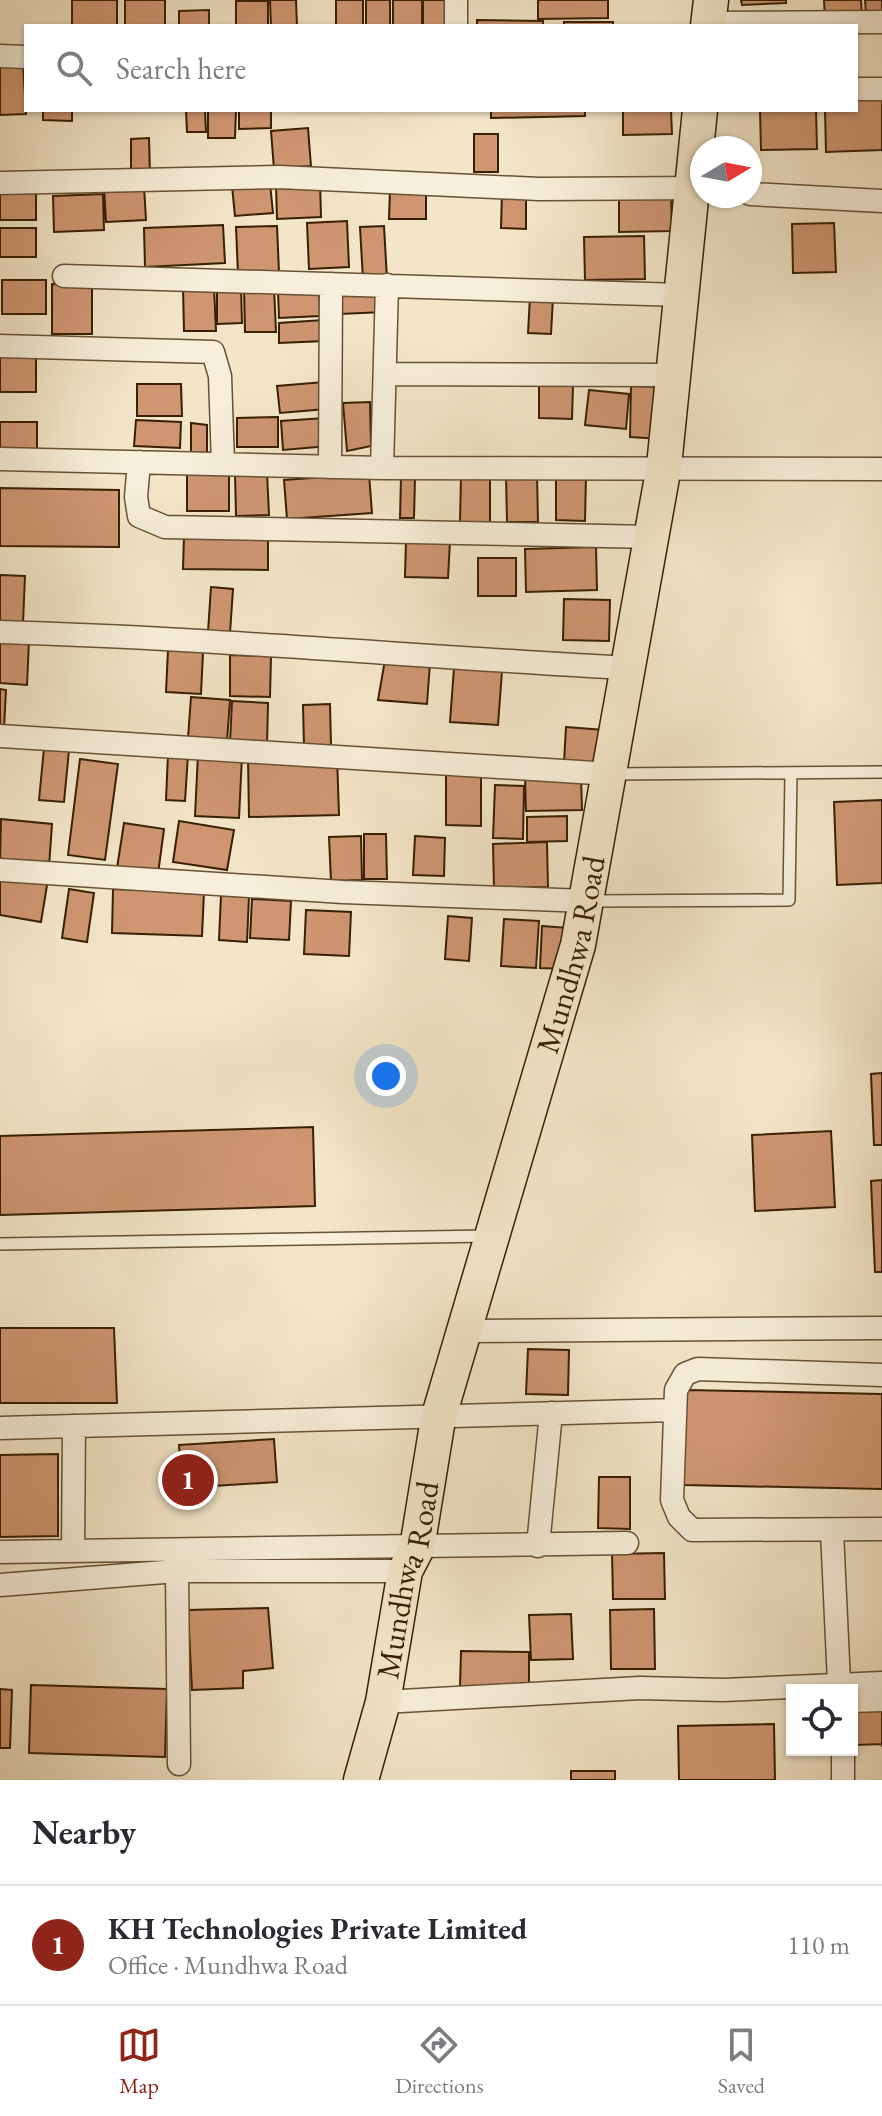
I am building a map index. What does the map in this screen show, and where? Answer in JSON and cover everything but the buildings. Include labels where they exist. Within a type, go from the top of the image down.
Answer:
[{"type":"main road","name":"Mundhwa Road","points":[[699,136],[700,112]]},
{"type":"main road","name":"Mundhwa Road","points":[[361,1780],[383,1702],[438,1419],[578,945],[664,466],[681,295],[694,208]]},
{"type":"street","points":[[456,0],[456,24]]},
{"type":"street","points":[[709,16],[882,22]]},
{"type":"street","points":[[0,56],[24,57]]},
{"type":"street","points":[[858,89],[882,89]]},
{"type":"street","points":[[0,183],[279,177],[539,189],[690,188]]},
{"type":"street","points":[[762,195],[882,201]]},
{"type":"street","points":[[64,276],[681,295]]},
{"type":"street","points":[[330,467],[331,284]]},
{"type":"street","points":[[382,468],[387,285]]},
{"type":"street","points":[[0,346],[205,349],[213,352],[220,376],[223,464]]},
{"type":"street","points":[[385,374],[673,375]]},
{"type":"street","points":[[0,459],[382,468],[664,466],[882,469]]},
{"type":"street","points":[[139,462],[136,497],[139,516],[165,527],[652,537]]},
{"type":"street","points":[[0,632],[180,637],[392,655],[628,668]]},
{"type":"street","points":[[0,736],[611,774]]},
{"type":"street","points":[[0,870],[343,892],[586,901]]},
{"type":"street","points":[[464,1331],[882,1328]]},
{"type":"street","points":[[882,1375],[698,1369],[685,1374],[676,1390],[672,1500],[679,1517],[692,1530],[882,1529]]},
{"type":"street","points":[[0,1428],[438,1419],[675,1410]]},
{"type":"street","points":[[538,1546],[551,1413]]},
{"type":"street","points":[[73,1551],[74,1426]]},
{"type":"street","points":[[832,1531],[839,1683]]},
{"type":"street","points":[[0,1585],[177,1571],[411,1560],[538,1546],[627,1543]]},
{"type":"street","points":[[0,1552],[73,1551],[411,1560]]},
{"type":"street","points":[[177,1571],[179,1764]]},
{"type":"street","points":[[383,1702],[640,1688],[723,1690],[882,1683]]},
{"type":"street","points":[[858,1701],[882,1700]]},
{"type":"street","points":[[843,1756],[843,1780]]},
{"type":"lane","points":[[611,774],[882,772]]},
{"type":"lane","points":[[586,901],[789,900],[791,773]]},
{"type":"lane","points":[[0,1244],[492,1236]]},
{"type":"place","name":"KH Technologies Private Limited","points":[[188,1480]]}]
